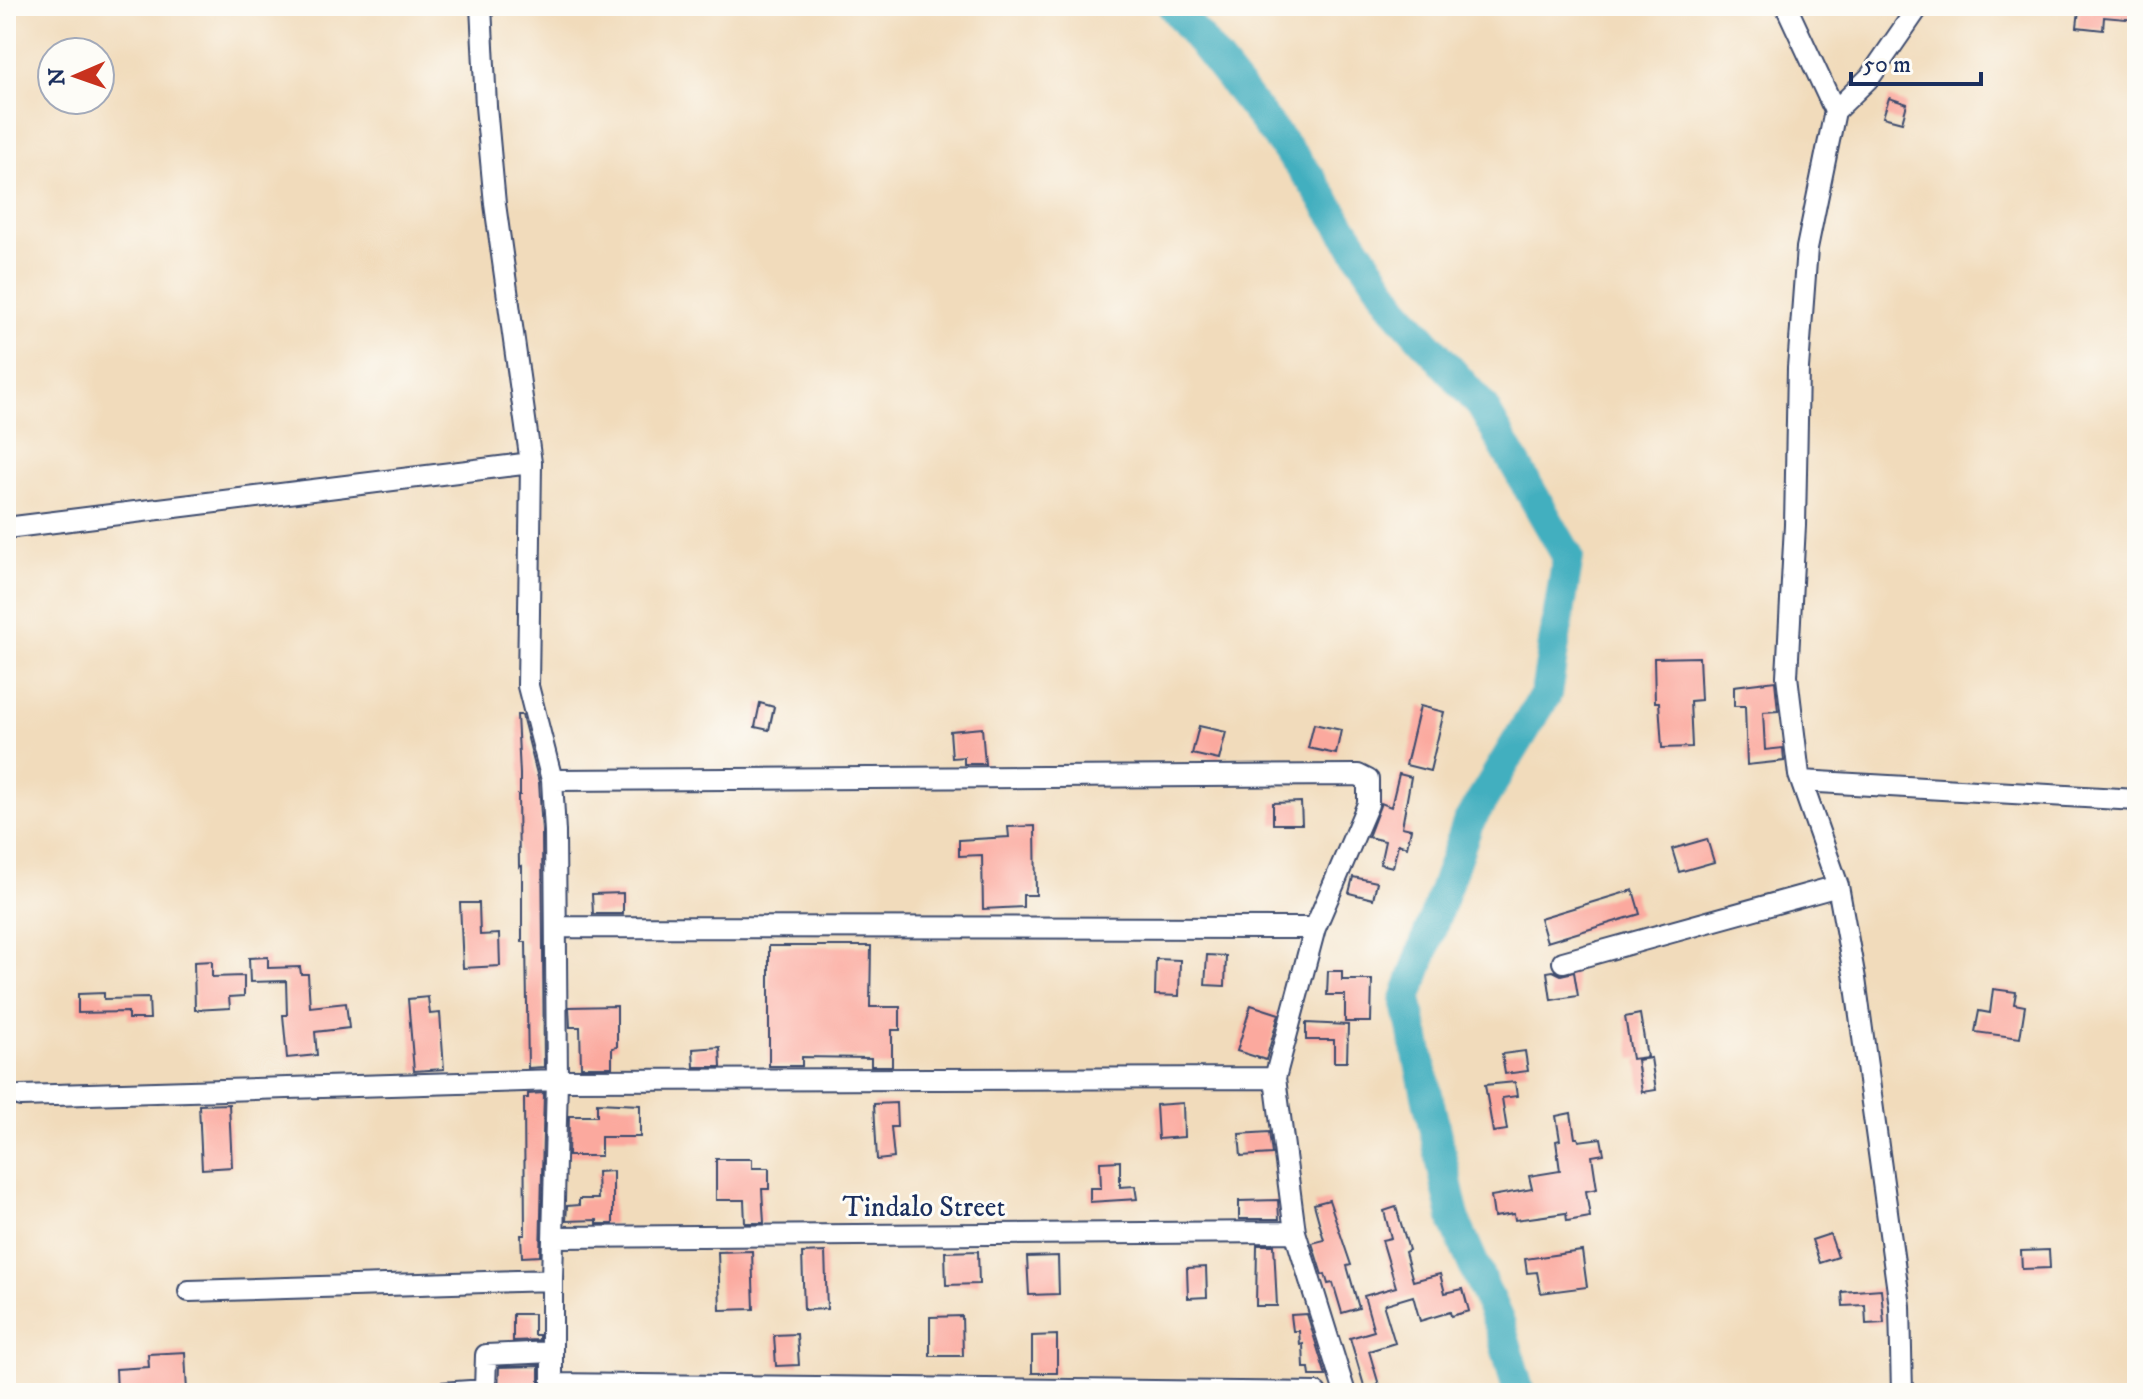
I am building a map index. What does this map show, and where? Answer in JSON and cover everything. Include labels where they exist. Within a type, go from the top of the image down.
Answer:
[{"type":"street","points":[[481,6],[495,204],[531,463],[528,686],[552,780],[558,927],[552,1389],[1316,1393]]},
{"type":"street","points":[[1786,6],[1835,111]]},
{"type":"street","points":[[1902,1393],[1900,1306],[1855,979],[1838,886],[1801,781],[1787,676],[1795,525],[1798,368],[1807,248],[1835,111],[1870,77],[1919,6]]},
{"type":"street","points":[[6,528],[531,463]]},
{"type":"street","points":[[552,780],[1358,775],[1368,780],[1368,804],[1315,928],[1275,1078],[1295,1232],[1345,1393]]},
{"type":"street","points":[[1801,781],[2137,800]]},
{"type":"street","points":[[1563,962],[1838,886]]},
{"type":"street","points":[[558,927],[1315,928]]},
{"type":"street","points":[[21,1096],[557,1080],[1275,1078]]},
{"type":"street","name":"Tindalo Street","points":[[554,1237],[1295,1232]]},
{"type":"street","points":[[189,1291],[552,1280]]},
{"type":"street","points":[[441,1393],[485,1390],[486,1355],[552,1352]]},
{"type":"building","points":[[2093,6],[2137,6],[2137,20],[2104,17],[2103,30],[2077,27],[2079,10],[2093,12]]},
{"type":"building","points":[[1889,98],[1907,104],[1902,122],[1883,117]]},
{"type":"building","points":[[1699,657],[1701,700],[1690,701],[1692,747],[1662,748],[1659,702],[1655,702],[1654,658]]},
{"type":"building","points":[[1775,681],[1778,711],[1763,712],[1765,750],[1783,748],[1784,761],[1747,765],[1745,706],[1734,706],[1734,686]]},
{"type":"building","points":[[760,703],[774,707],[769,730],[755,727]]},
{"type":"building","points":[[1420,706],[1444,712],[1430,771],[1406,765]]},
{"type":"building","points":[[517,715],[522,715],[539,782],[542,832],[544,1067],[528,1068],[526,942],[522,942],[522,866],[519,867]]},
{"type":"building","points":[[1314,724],[1341,730],[1336,754],[1308,748]]},
{"type":"building","points":[[1199,726],[1226,732],[1219,760],[1192,754]]},
{"type":"building","points":[[982,728],[985,764],[964,764],[964,757],[952,758],[950,731]]},
{"type":"building","points":[[1399,774],[1411,777],[1402,827],[1411,829],[1407,847],[1398,844],[1393,867],[1380,864],[1385,841],[1368,837],[1381,803],[1391,807]]},
{"type":"building","points":[[1301,802],[1302,824],[1273,824],[1273,803]]},
{"type":"building","points":[[1035,826],[1036,895],[1023,895],[1023,907],[983,909],[982,855],[959,856],[959,840],[1009,837],[1008,827]]},
{"type":"building","points":[[1707,839],[1714,862],[1679,872],[1672,849]]},
{"type":"building","points":[[1353,877],[1377,882],[1373,899],[1349,893]]},
{"type":"building","points":[[1633,890],[1640,914],[1547,942],[1540,918]]},
{"type":"building","points":[[623,893],[623,914],[593,914],[592,894]]},
{"type":"building","points":[[460,903],[479,903],[480,935],[499,934],[500,966],[463,968]]},
{"type":"building","points":[[769,946],[871,946],[870,1007],[900,1007],[900,1030],[892,1030],[892,1066],[871,1066],[871,1058],[802,1057],[802,1066],[769,1066]]},
{"type":"building","points":[[1207,955],[1226,956],[1225,986],[1205,985]]},
{"type":"building","points":[[268,957],[268,968],[300,967],[301,974],[308,974],[310,1007],[346,1003],[349,1028],[315,1032],[317,1055],[287,1058],[283,1015],[287,1015],[286,981],[250,982],[249,958]]},
{"type":"building","points":[[1156,959],[1180,960],[1179,996],[1155,995]]},
{"type":"building","points":[[212,961],[212,977],[244,976],[244,996],[229,997],[230,1008],[195,1010],[194,962]]},
{"type":"building","points":[[1328,971],[1342,971],[1342,980],[1372,980],[1371,1022],[1345,1022],[1345,995],[1327,995]]},
{"type":"building","points":[[1547,972],[1561,975],[1574,972],[1578,996],[1551,1000]]},
{"type":"building","points":[[1993,989],[2016,992],[2014,1004],[2025,1006],[2020,1038],[1975,1032],[1979,1011],[1990,1013]]},
{"type":"building","points":[[104,993],[104,999],[149,998],[150,1019],[128,1019],[128,1012],[78,1013],[78,994]]},
{"type":"building","points":[[428,997],[430,1014],[440,1013],[444,1069],[414,1071],[408,999]]},
{"type":"building","points":[[1251,1005],[1279,1014],[1266,1060],[1237,1051]]},
{"type":"building","points":[[617,1006],[617,1047],[612,1048],[612,1067],[581,1067],[580,1027],[570,1027],[569,1007]]},
{"type":"building","points":[[1640,1014],[1647,1057],[1632,1059],[1625,1017]]},
{"type":"building","points":[[1306,1023],[1348,1025],[1347,1062],[1334,1062],[1334,1040],[1306,1040]]},
{"type":"building","points":[[720,1047],[721,1067],[694,1067],[693,1049]]},
{"type":"building","points":[[1525,1051],[1528,1071],[1505,1074],[1502,1054]]},
{"type":"building","points":[[1651,1058],[1656,1090],[1642,1092],[1637,1060]]},
{"type":"building","points":[[1515,1082],[1517,1096],[1502,1098],[1507,1130],[1493,1132],[1485,1085]]},
{"type":"building","points":[[544,1093],[540,1256],[522,1257],[521,1235],[525,1235],[524,1098],[528,1098],[528,1094]]},
{"type":"building","points":[[597,1103],[640,1105],[640,1137],[601,1137],[601,1156],[568,1156],[569,1116],[597,1116]]},
{"type":"building","points":[[896,1103],[897,1127],[891,1127],[894,1158],[877,1160],[874,1104]]},
{"type":"building","points":[[1183,1103],[1184,1137],[1158,1139],[1156,1105]]},
{"type":"building","points":[[229,1104],[232,1167],[202,1169],[199,1105]]},
{"type":"building","points":[[1571,1113],[1575,1138],[1579,1141],[1601,1138],[1604,1154],[1592,1156],[1597,1189],[1586,1191],[1590,1217],[1567,1221],[1566,1213],[1515,1220],[1514,1214],[1494,1217],[1491,1196],[1532,1189],[1529,1176],[1560,1171],[1556,1116]]},
{"type":"building","points":[[1269,1132],[1272,1154],[1241,1156],[1239,1134]]},
{"type":"building","points":[[716,1159],[752,1159],[752,1168],[769,1168],[769,1189],[762,1189],[764,1223],[745,1223],[744,1200],[716,1200]]},
{"type":"building","points":[[1120,1161],[1120,1187],[1135,1186],[1137,1199],[1090,1202],[1090,1188],[1101,1188],[1100,1162]]},
{"type":"building","points":[[613,1171],[613,1224],[597,1224],[597,1220],[566,1221],[567,1206],[579,1205],[579,1199],[598,1199],[597,1172]]},
{"type":"building","points":[[1278,1200],[1279,1219],[1239,1219],[1239,1201]]},
{"type":"building","points":[[1329,1200],[1351,1265],[1347,1266],[1359,1308],[1342,1313],[1333,1283],[1328,1284],[1325,1274],[1322,1275],[1312,1243],[1324,1240],[1314,1204]]},
{"type":"building","points":[[1396,1207],[1409,1250],[1405,1252],[1413,1281],[1440,1274],[1445,1293],[1463,1289],[1469,1311],[1451,1316],[1450,1312],[1420,1321],[1413,1296],[1386,1304],[1384,1307],[1395,1343],[1369,1351],[1379,1385],[1365,1389],[1350,1338],[1374,1331],[1364,1296],[1396,1287],[1382,1240],[1391,1238],[1384,1211]]},
{"type":"building","points":[[1830,1234],[1838,1257],[1820,1263],[1812,1240]]},
{"type":"building","points":[[1257,1245],[1274,1245],[1277,1306],[1256,1306]]},
{"type":"building","points":[[2049,1250],[2050,1268],[2022,1269],[2021,1251]]},
{"type":"building","points":[[752,1251],[754,1309],[720,1310],[718,1252]]},
{"type":"building","points":[[978,1251],[979,1284],[946,1285],[945,1252]]},
{"type":"building","points":[[1582,1251],[1587,1287],[1541,1293],[1537,1272],[1527,1273],[1525,1259]]},
{"type":"building","points":[[825,1252],[827,1309],[804,1310],[802,1253]]},
{"type":"building","points":[[1058,1256],[1059,1294],[1029,1295],[1027,1257]]},
{"type":"building","points":[[1206,1267],[1207,1297],[1188,1298],[1187,1268]]},
{"type":"building","points":[[1881,1289],[1884,1323],[1866,1324],[1865,1305],[1843,1306],[1842,1292]]},
{"type":"building","points":[[513,1314],[534,1314],[534,1335],[539,1335],[539,1340],[513,1341]]},
{"type":"building","points":[[1307,1314],[1326,1376],[1310,1376],[1309,1368],[1304,1368],[1303,1344],[1300,1345],[1299,1331],[1293,1331],[1291,1315]]},
{"type":"building","points":[[962,1316],[963,1356],[930,1356],[930,1317]]},
{"type":"building","points":[[797,1334],[799,1365],[776,1366],[774,1335]]},
{"type":"building","points":[[1057,1335],[1057,1373],[1032,1373],[1032,1336]]},
{"type":"building","points":[[185,1352],[187,1393],[117,1393],[116,1369],[149,1367],[148,1354]]},
{"type":"building","points":[[539,1366],[539,1393],[498,1393],[499,1367]]},
{"type":"waterway","points":[[1173,6],[1310,178],[1396,309],[1482,406],[1568,557],[1546,694],[1468,823],[1406,999],[1455,1222],[1500,1325],[1519,1393]]}]
